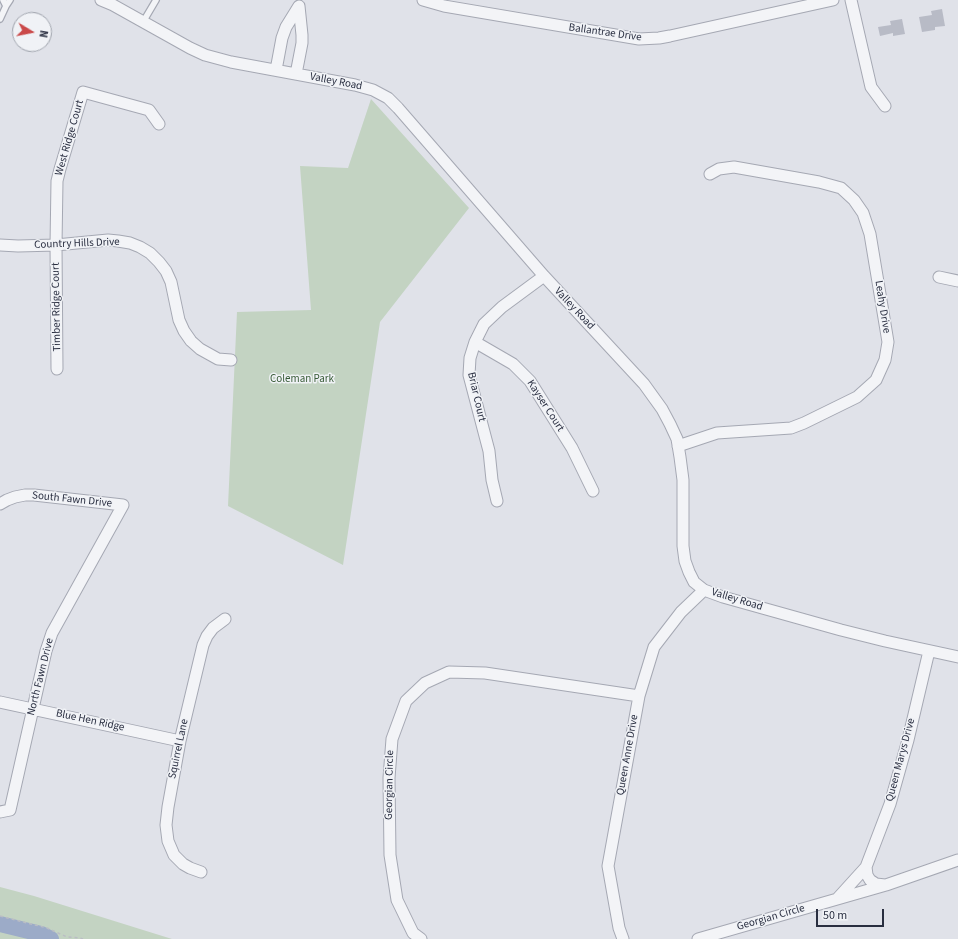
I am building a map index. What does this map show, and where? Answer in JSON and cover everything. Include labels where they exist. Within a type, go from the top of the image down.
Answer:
[{"type":"street","name":"Valley Road","points":[[101,0],[205,55],[231,62],[356,85],[373,90],[388,98],[544,276],[644,384],[662,409],[677,439],[680,457],[682,480],[683,546],[685,561],[694,582],[704,590],[723,597],[841,630],[958,657]]},
{"type":"street","name":"Ballantrae Drive","points":[[424,0],[444,6],[638,39],[670,36],[833,0]]},
{"type":"street","points":[[851,0],[871,87],[885,106]]},
{"type":"street","points":[[276,70],[282,38],[300,3]]},
{"type":"street","points":[[296,74],[302,43],[300,3]]},
{"type":"street","name":"West Ridge Court","points":[[56,245],[57,181],[83,92],[149,110],[159,124]]},
{"type":"street","name":"Leahy Drive","points":[[678,446],[717,433],[791,428],[804,423],[857,396],[876,380],[885,360],[888,342],[870,234],[864,213],[854,200],[841,188],[819,182],[742,168],[734,167],[719,169],[710,174]]},
{"type":"street","name":"Country Hills Drive","points":[[0,245],[56,245],[108,240],[130,243],[140,247],[150,253],[166,271],[171,282],[179,320],[191,341],[200,349],[218,359],[231,360]]},
{"type":"street","name":"Timber Ridge Court","points":[[56,245],[57,369]]},
{"type":"street","name":"Briar Court","points":[[497,501],[492,480],[489,451],[469,375],[470,358],[475,342],[484,324],[502,307],[544,276]]},
{"type":"street","points":[[939,277],[958,281]]},
{"type":"street","name":"Kayser Court","points":[[475,342],[513,364],[530,381],[572,448],[593,490]]},
{"type":"street","name":"South Fawn Drive","points":[[0,504],[7,500],[25,495],[123,505]]},
{"type":"street","name":"North Fawn Drive","points":[[1,812],[10,810],[32,709],[46,651],[52,633],[123,505]]},
{"type":"street","name":"Queen Anne Drive","points":[[623,939],[619,928],[608,866],[639,696],[654,647],[681,612],[704,590]]},
{"type":"street","name":"Squirrel Lane","points":[[201,872],[182,864],[174,855],[168,842],[166,826],[180,741],[203,645],[213,628],[225,619]]},
{"type":"street","name":"Queen Marys Drive","points":[[836,899],[866,866],[890,804],[908,740],[929,651]]},
{"type":"street","name":"Georgian Circle","points":[[421,939],[413,933],[397,900],[390,856],[389,778],[392,739],[406,701],[425,683],[449,672],[485,673],[639,696]]},
{"type":"street","name":"Blue Hen Ridge","points":[[0,702],[180,741]]},
{"type":"street","name":"Georgian Circle","points":[[698,939],[886,885],[958,860]]},
{"type":"street","points":[[866,866],[866,874],[870,880],[876,884],[886,885]]},
{"type":"lane","points":[[0,19],[4,3],[10,0]]},
{"type":"lane","points":[[143,22],[156,0]]},
{"type":"path","points":[[0,916],[47,928],[67,937],[83,939]]},
{"type":"green space","name":"Coleman Park","points":[[371,99],[469,208],[380,322],[343,565],[228,506],[237,312],[311,310],[300,166],[348,168]]},
{"type":"green space","points":[[0,887],[34,896],[172,939],[0,939]]},
{"type":"building","points":[[942,9],[945,26],[935,27],[935,30],[922,32],[919,17],[932,15],[931,11]]},
{"type":"building","points":[[902,19],[905,34],[893,36],[893,33],[880,36],[878,27],[891,25],[890,21]]},
{"type":"waterway","points":[[0,924],[41,934],[51,939]]}]
